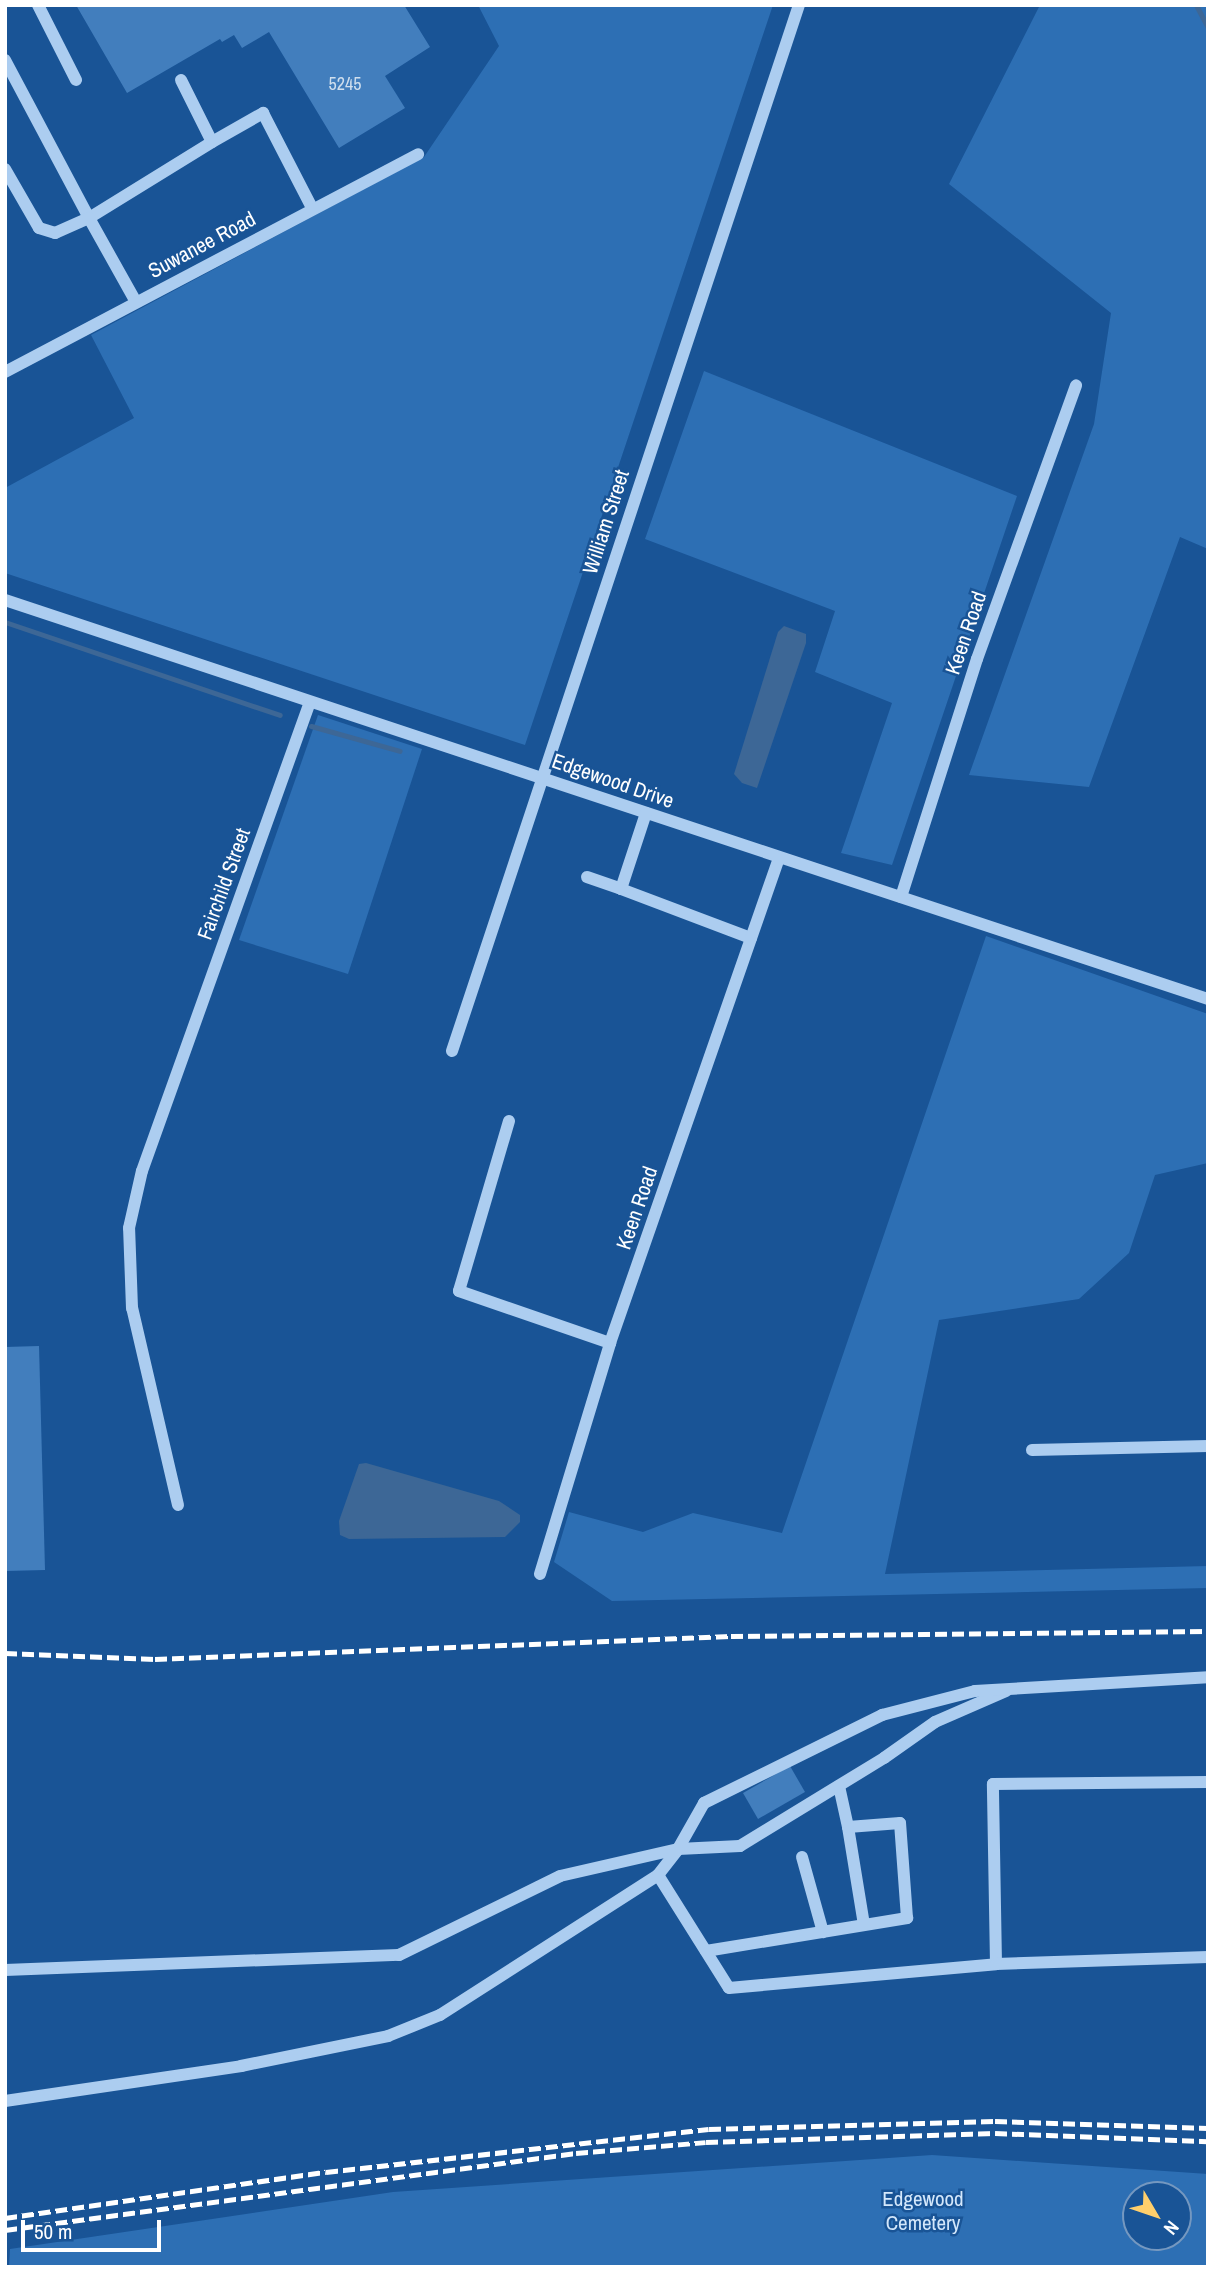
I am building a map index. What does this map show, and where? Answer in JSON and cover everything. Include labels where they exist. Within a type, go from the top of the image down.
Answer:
[{"type":"street","points":[[38,5],[76,80]]},
{"type":"street","name":"William Street","points":[[452,1051],[799,5]]},
{"type":"street","points":[[5,60],[136,302]]},
{"type":"street","points":[[181,80],[212,142]]},
{"type":"street","points":[[5,169],[39,228],[55,233],[89,218],[263,113],[312,208]]},
{"type":"street","name":"Suwanee Road","points":[[5,372],[418,154]]},
{"type":"street","name":"Keen Road","points":[[901,897],[977,659],[1076,385]]},
{"type":"street","name":"Edgewood Drive","points":[[5,600],[1208,999]]},
{"type":"street","name":"Fairchild Street","points":[[178,1505],[132,1308],[129,1228],[142,1171],[310,702]]},
{"type":"street","points":[[621,889],[646,813]]},
{"type":"street","name":"Keen Road","points":[[540,1574],[610,1343],[779,858]]},
{"type":"street","points":[[587,877],[751,937]]},
{"type":"street","points":[[509,1121],[459,1291],[610,1343]]},
{"type":"street","points":[[1032,1450],[1208,1446]]},
{"type":"street","points":[[5,2101],[229,2069],[388,2036],[440,2015],[657,1875],[678,1849],[704,1802],[797,1753],[882,1715],[937,1698],[1208,1677]]},
{"type":"street","points":[[5,1970],[399,1955],[561,1876],[678,1849],[740,1846],[839,1787],[935,1722],[1006,1691]]},
{"type":"street","points":[[996,1964],[993,1784],[1208,1782]]},
{"type":"street","points":[[839,1787],[864,1925]]},
{"type":"street","points":[[706,1951],[907,1918],[900,1823],[848,1827]]},
{"type":"street","points":[[802,1857],[823,1932]]},
{"type":"street","points":[[657,1875],[729,1988],[996,1964],[1208,1957]]},
{"type":"green space","points":[[478,5],[773,5],[525,745],[5,573],[5,488],[134,418],[91,335],[424,157],[499,46]]},
{"type":"green space","points":[[1040,5],[1208,5],[1208,549],[1180,537],[1089,787],[969,775],[1094,424],[1111,313],[949,184]]},
{"type":"green space","points":[[704,371],[1017,496],[892,865],[841,853],[892,703],[815,672],[835,611],[645,539]]},
{"type":"green space","points":[[318,715],[422,749],[348,974],[239,940]]},
{"type":"green space","points":[[986,936],[1208,1014],[1208,1163],[1155,1175],[1129,1253],[1079,1299],[939,1320],[885,1574],[1208,1566],[1208,1588],[612,1601],[554,1562],[569,1512],[643,1532],[693,1513],[782,1533]]},
{"type":"green space","name":"Edgewood Cemetery","points":[[932,2155],[1208,2174],[1208,2267],[9,2267],[10,2249],[393,2192]]},
{"type":"shaded area","points":[[784,626],[806,634],[806,643],[757,788],[742,783],[734,774],[778,632]]},
{"type":"shaded area","points":[[366,1463],[499,1501],[520,1515],[520,1522],[505,1537],[349,1539],[340,1535],[339,1521],[359,1464]]},
{"type":"building","points":[[76,5],[404,5],[430,47],[385,76],[405,108],[339,148],[269,32],[242,48],[234,35],[222,42],[220,39],[127,93]]},
{"type":"building","points":[[39,1346],[45,1570],[5,1571],[5,1347]]},
{"type":"building","points":[[790,1766],[805,1792],[758,1819],[743,1793]]},
{"type":"waterway","points":[[1196,5],[1208,28]]},
{"type":"waterway","points":[[5,622],[280,715]]},
{"type":"waterway","points":[[311,726],[400,751]]},
{"type":"railway","points":[[5,1653],[155,1659],[731,1636],[1208,1631]]},
{"type":"railway","points":[[5,2218],[326,2172],[709,2129],[995,2121],[1208,2128]]},
{"type":"railway","points":[[5,2230],[576,2153],[706,2142],[995,2133],[1208,2141]]}]
